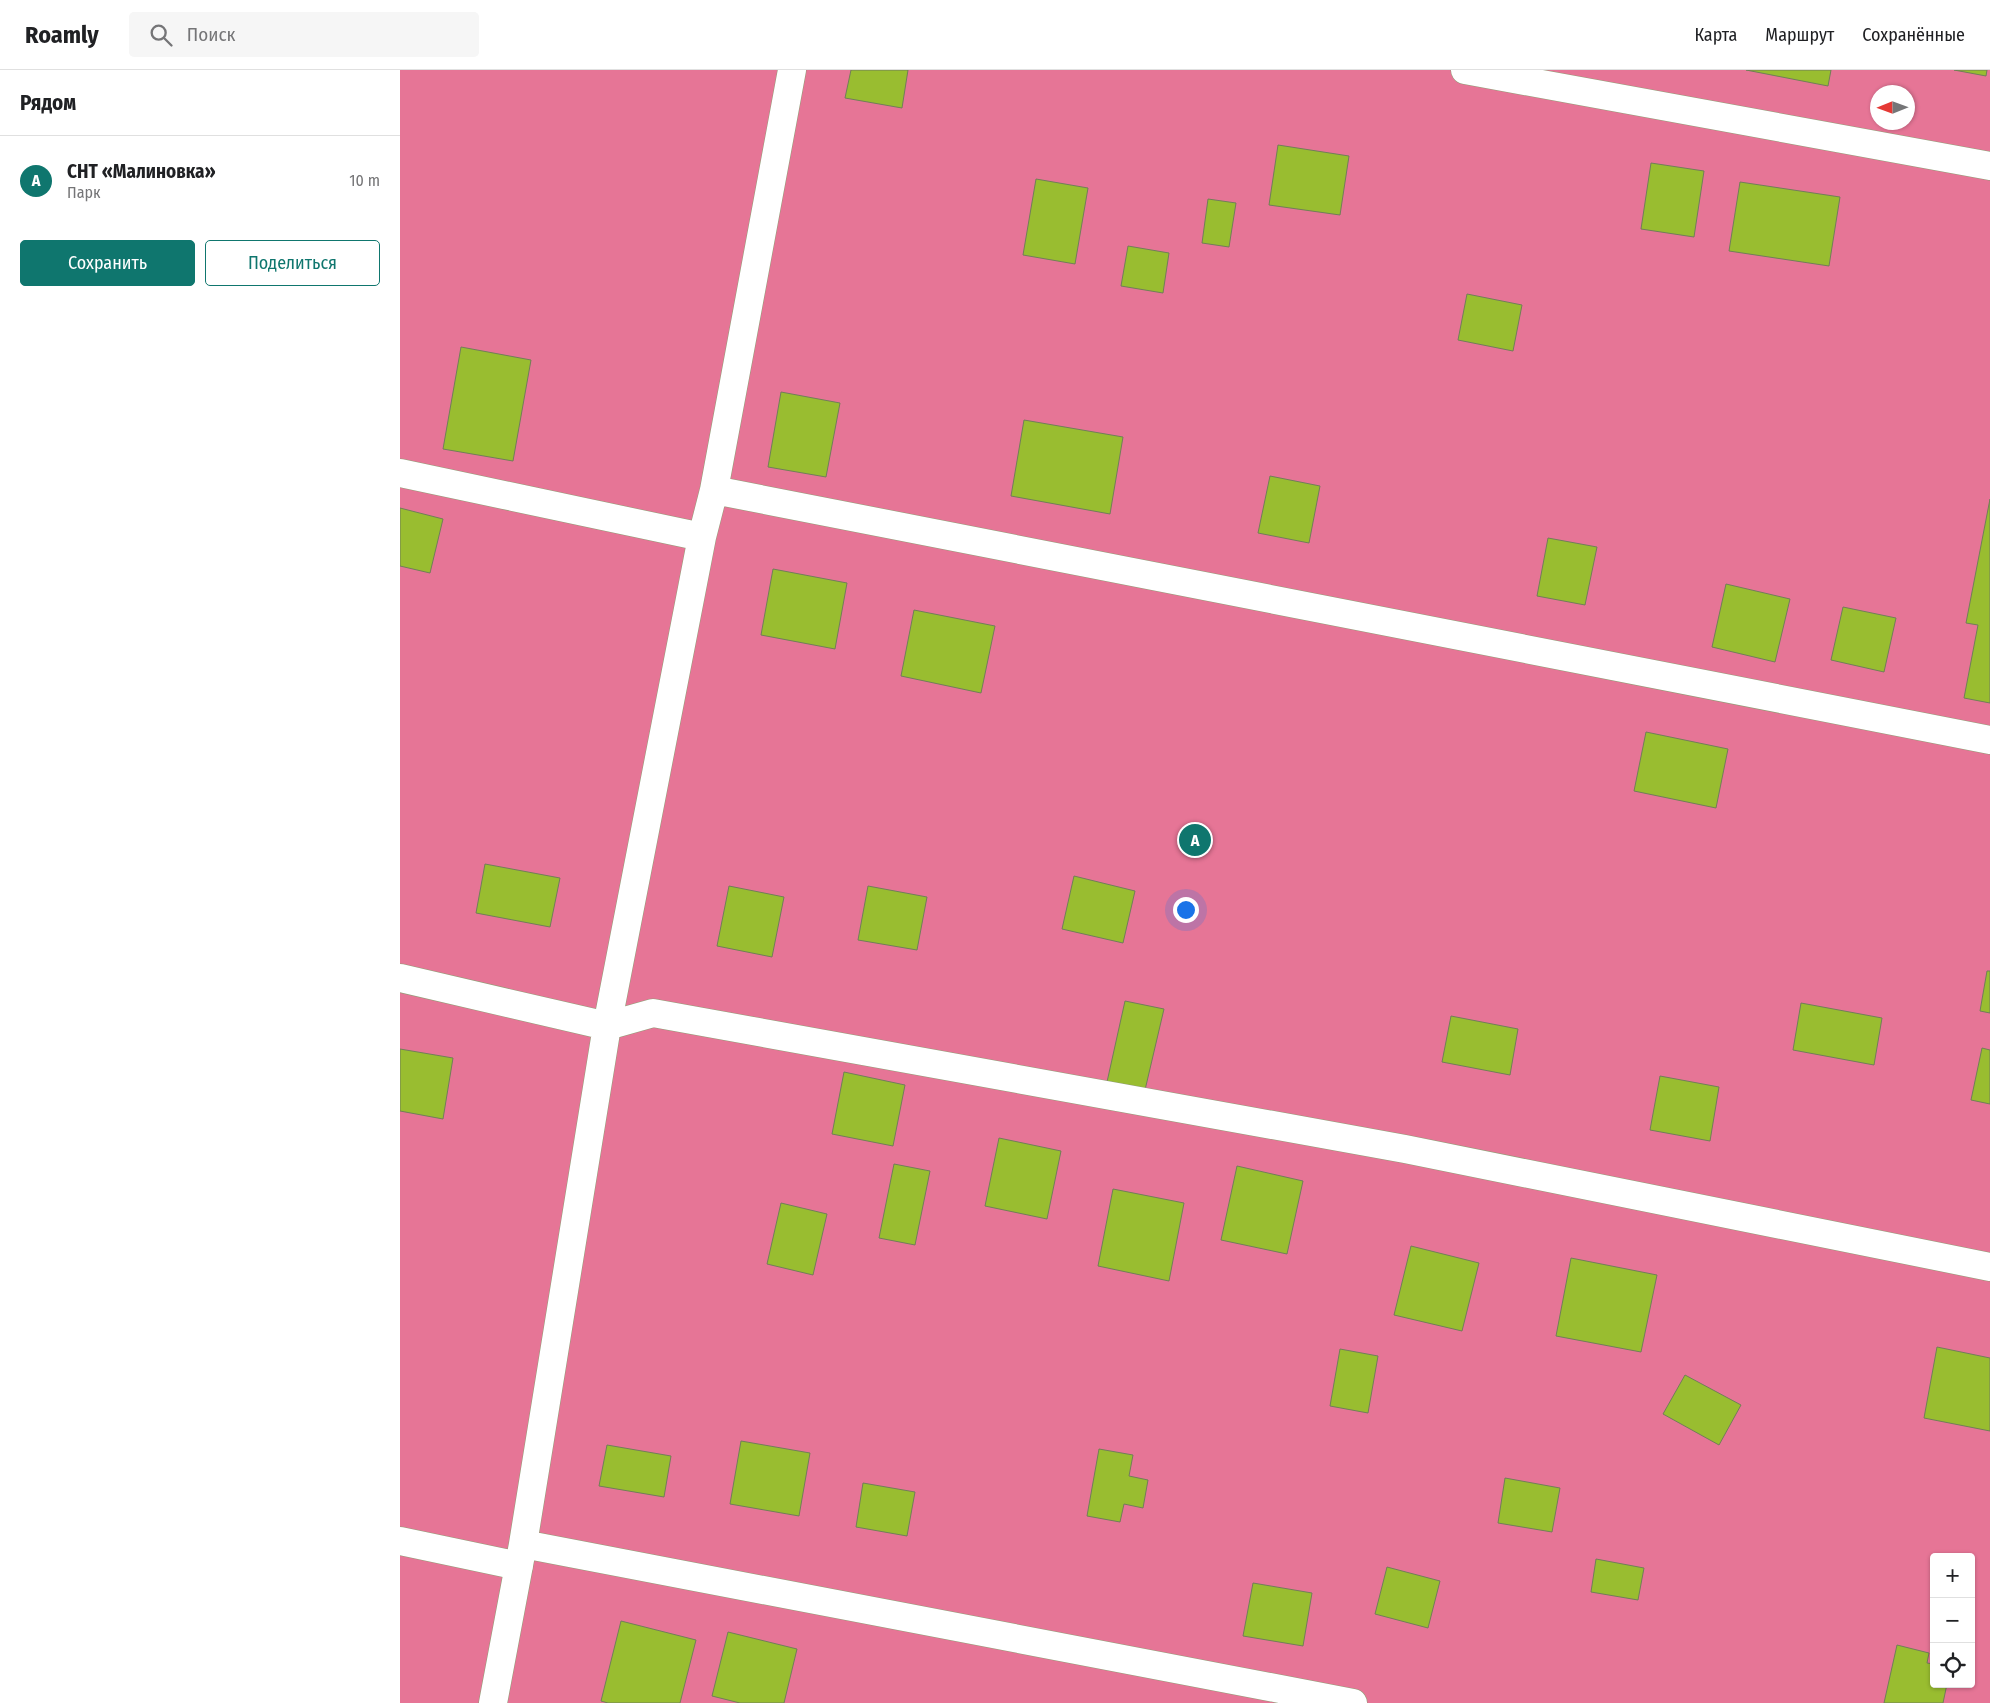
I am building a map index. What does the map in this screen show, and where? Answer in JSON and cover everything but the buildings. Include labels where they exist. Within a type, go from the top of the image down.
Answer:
[{"type":"street","points":[[493,1703],[521,1555],[606,1026],[702,537],[714,490],[792,70]]},
{"type":"street","points":[[1466,70],[1990,166]]},
{"type":"street","points":[[400,473],[702,537]]},
{"type":"street","points":[[714,490],[1990,740]]},
{"type":"street","points":[[400,978],[606,1026],[653,1013],[1405,1149],[1990,1266]]},
{"type":"street","points":[[400,1541],[521,1555],[1353,1703]]},
{"type":"shaded area","points":[[400,70],[1990,70],[1990,1703],[400,1703]]},
{"type":"place","name":"СНТ «Малиновка»","points":[[1195,840]]}]
